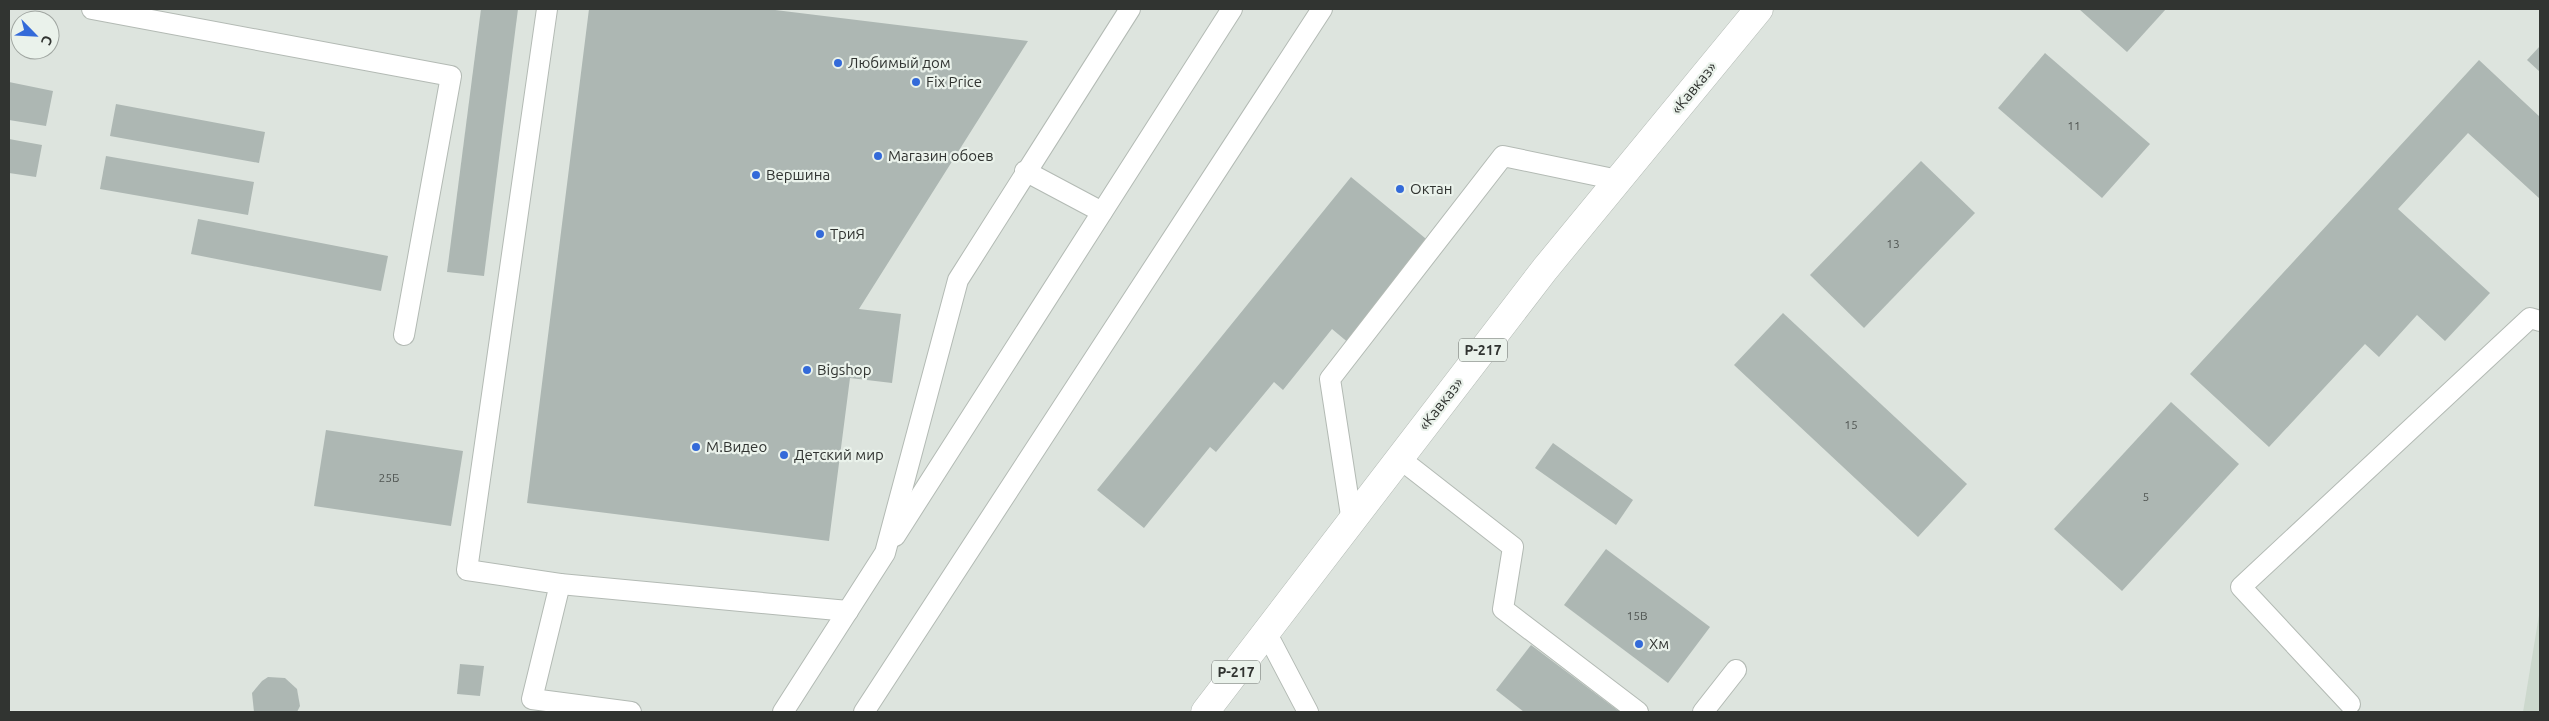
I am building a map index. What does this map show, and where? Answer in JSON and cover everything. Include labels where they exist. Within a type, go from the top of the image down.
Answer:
[{"type":"highway","name":"«Кавказ»","points":[[1205,712],[1545,269],[1759,9]]},
{"type":"lane","points":[[92,9],[451,76],[404,335]]},
{"type":"lane","points":[[547,9],[467,570],[560,584],[848,611]]},
{"type":"lane","points":[[885,552],[958,280],[1025,170],[1130,9]]},
{"type":"lane","points":[[782,712],[1232,9]]},
{"type":"lane","points":[[864,712],[1322,9]]},
{"type":"lane","points":[[1352,522],[1330,379],[1503,156],[1618,180]]},
{"type":"lane","points":[[1025,170],[1102,212]]},
{"type":"lane","points":[[2350,704],[2241,587],[2530,318],[2540,321]]},
{"type":"lane","points":[[1399,458],[1513,547],[1503,609],[1638,712]]},
{"type":"lane","points":[[560,584],[532,699],[631,712]]},
{"type":"lane","points":[[1266,632],[1308,712]]},
{"type":"lane","points":[[1703,712],[1736,670]]},
{"type":"shaded area","points":[[2540,609],[2540,712],[2523,712]]},
{"type":"building","points":[[481,9],[518,9],[484,276],[447,272]]},
{"type":"building","name":"Вершина","points":[[589,9],[767,9],[1028,41],[859,309],[901,314],[892,383],[850,378],[829,541],[527,503]]},
{"type":"building","points":[[2079,9],[2166,9],[2127,52]]},
{"type":"building","points":[[2540,46],[2540,72],[2527,60]]},
{"type":"building","points":[[2045,53],[2150,144],[2102,198],[1998,108]]},
{"type":"building","points":[[2479,60],[2540,117],[2540,199],[2468,133],[2398,209],[2490,293],[2445,341],[2417,315],[2379,357],[2365,344],[2269,447],[2190,374]]},
{"type":"building","points":[[9,82],[53,91],[46,126],[9,120]]},
{"type":"building","points":[[116,104],[265,132],[259,163],[110,136]]},
{"type":"building","points":[[9,139],[42,145],[36,177],[9,173]]},
{"type":"building","points":[[106,156],[254,182],[248,215],[100,189]]},
{"type":"building","points":[[1921,161],[1975,213],[1864,328],[1810,275]]},
{"type":"building","points":[[1351,177],[1431,243],[1350,344],[1332,329],[1283,390],[1274,382],[1216,452],[1210,447],[1144,528],[1097,490]]},
{"type":"building","points":[[198,219],[388,256],[381,291],[191,254]]},
{"type":"building","points":[[1783,313],[1967,484],[1918,537],[1734,365]]},
{"type":"building","points":[[2171,402],[2239,464],[2122,591],[2054,529]]},
{"type":"building","points":[[326,430],[463,451],[451,526],[314,506]]},
{"type":"building","points":[[1553,443],[1633,500],[1616,525],[1535,468]]},
{"type":"building","points":[[1606,549],[1710,627],[1668,683],[1564,605]]},
{"type":"building","points":[[1531,645],[1620,712],[1524,712],[1496,690]]},
{"type":"building","points":[[460,664],[484,666],[480,696],[457,694]]},
{"type":"building","points":[[268,677],[285,678],[297,689],[300,706],[297,712],[254,712],[252,693]]},
{"type":"place","name":"Любимый дом","points":[[838,63]]},
{"type":"place","name":"Fix Price","points":[[916,82]]},
{"type":"place","name":"Магазин обоев","points":[[878,156]]},
{"type":"place","name":"Вершина","points":[[756,175]]},
{"type":"place","name":"Октан","points":[[1400,189]]},
{"type":"place","name":"ТриЯ","points":[[820,234]]},
{"type":"place","name":"Bigshop","points":[[807,370]]},
{"type":"place","name":"М.Видео","points":[[696,447]]},
{"type":"place","name":"Детский мир","points":[[784,455]]},
{"type":"place","name":"Хм","points":[[1639,644]]}]
